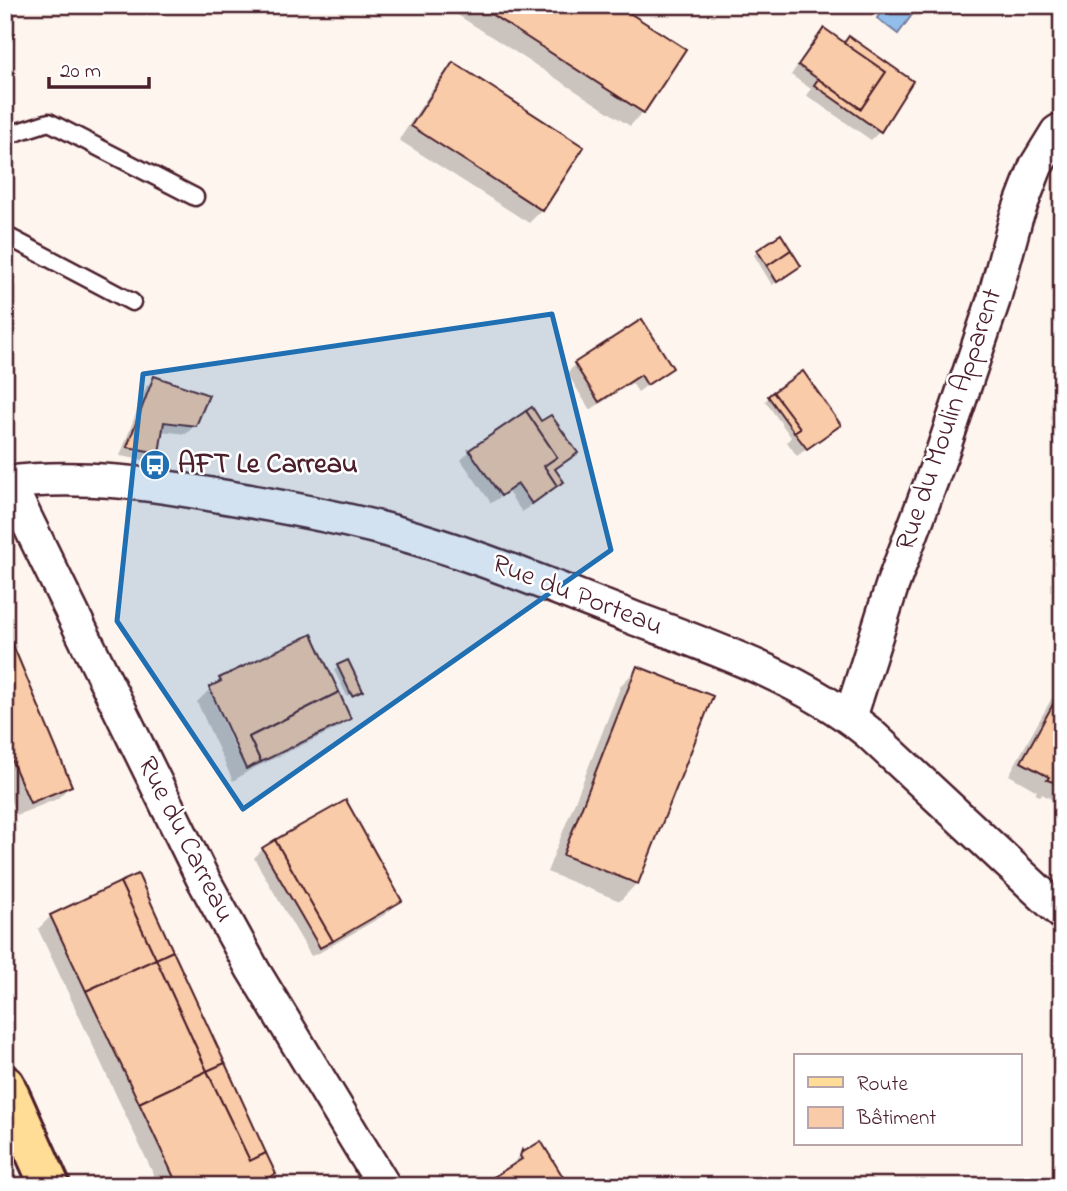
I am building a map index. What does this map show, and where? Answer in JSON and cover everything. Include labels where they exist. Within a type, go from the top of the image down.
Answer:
[{"type":"main road","points":[[5,1085],[50,1186]]},
{"type":"street","name":"Rue du Moulin Apparent","points":[[850,718],[892,586],[995,299],[1016,218],[1036,166],[1062,128]]},
{"type":"street","name":"Rue du Porteau","points":[[6,483],[64,478],[132,482],[285,507],[387,530],[489,562],[768,669],[850,718],[1062,913]]},
{"type":"street","name":"Rue du Carreau","points":[[6,483],[202,877],[253,970],[384,1186]]},
{"type":"lane","points":[[5,136],[49,122],[195,197]]},
{"type":"lane","points":[[5,235],[132,302]]},
{"type":"highlighted area","points":[[552,314],[611,550],[243,809],[117,621],[143,374]]},
{"type":"water","points":[[887,5],[919,5],[898,34],[877,18]]},
{"type":"building","points":[[477,5],[617,5],[686,49],[644,113]]},
{"type":"building","points":[[824,28],[886,72],[861,109],[798,65]]},
{"type":"building","points":[[849,36],[913,81],[881,132],[814,85],[818,79],[861,109],[886,72],[844,43]]},
{"type":"building","points":[[453,62],[584,147],[543,211],[411,126]]},
{"type":"building","points":[[781,234],[791,250],[767,266],[757,250]]},
{"type":"building","points":[[791,250],[801,266],[777,282],[767,266]]},
{"type":"building","points":[[642,319],[673,368],[647,385],[641,375],[599,402],[574,363]]},
{"type":"building","points":[[803,371],[841,425],[807,449],[794,432],[800,428],[773,392]]},
{"type":"building","points":[[154,376],[209,395],[196,426],[164,422],[159,453],[127,447]]},
{"type":"building","points":[[773,392],[800,428],[794,432],[768,396]]},
{"type":"building","points":[[532,407],[541,421],[551,415],[578,453],[555,469],[564,482],[557,486],[544,466],[557,457],[526,411]]},
{"type":"building","points":[[526,411],[557,457],[544,466],[557,486],[532,504],[518,484],[501,496],[469,450]]},
{"type":"building","points":[[5,626],[72,786],[30,803],[5,745]]},
{"type":"building","points":[[312,634],[339,692],[249,737],[261,762],[246,769],[209,687],[221,681],[219,678]]},
{"type":"building","points":[[348,660],[363,691],[352,696],[337,665]]},
{"type":"building","points":[[637,666],[713,696],[638,884],[563,855]]},
{"type":"building","points":[[1062,688],[1062,785],[1047,780],[1049,777],[1021,762]]},
{"type":"building","points":[[339,692],[351,719],[261,762],[249,737]]},
{"type":"building","points":[[346,800],[402,901],[333,941],[275,840]]},
{"type":"building","points":[[275,840],[333,941],[320,948],[262,848]]},
{"type":"building","points":[[138,874],[173,951],[156,959],[120,882]]},
{"type":"building","points":[[120,882],[156,959],[86,991],[50,915]]},
{"type":"building","points":[[173,951],[225,1063],[207,1071],[156,959]]},
{"type":"building","points":[[156,959],[207,1071],[139,1103],[86,991]]},
{"type":"building","points":[[225,1063],[266,1153],[250,1161],[207,1071]]},
{"type":"building","points":[[207,1071],[250,1161],[266,1153],[276,1174],[252,1186],[178,1186],[139,1103]]},
{"type":"building","points":[[541,1141],[568,1185],[486,1186],[484,1183],[522,1159],[522,1150],[523,1152]]},
{"type":"place","name":"AFT Le Carreau","points":[[155,465]]}]
